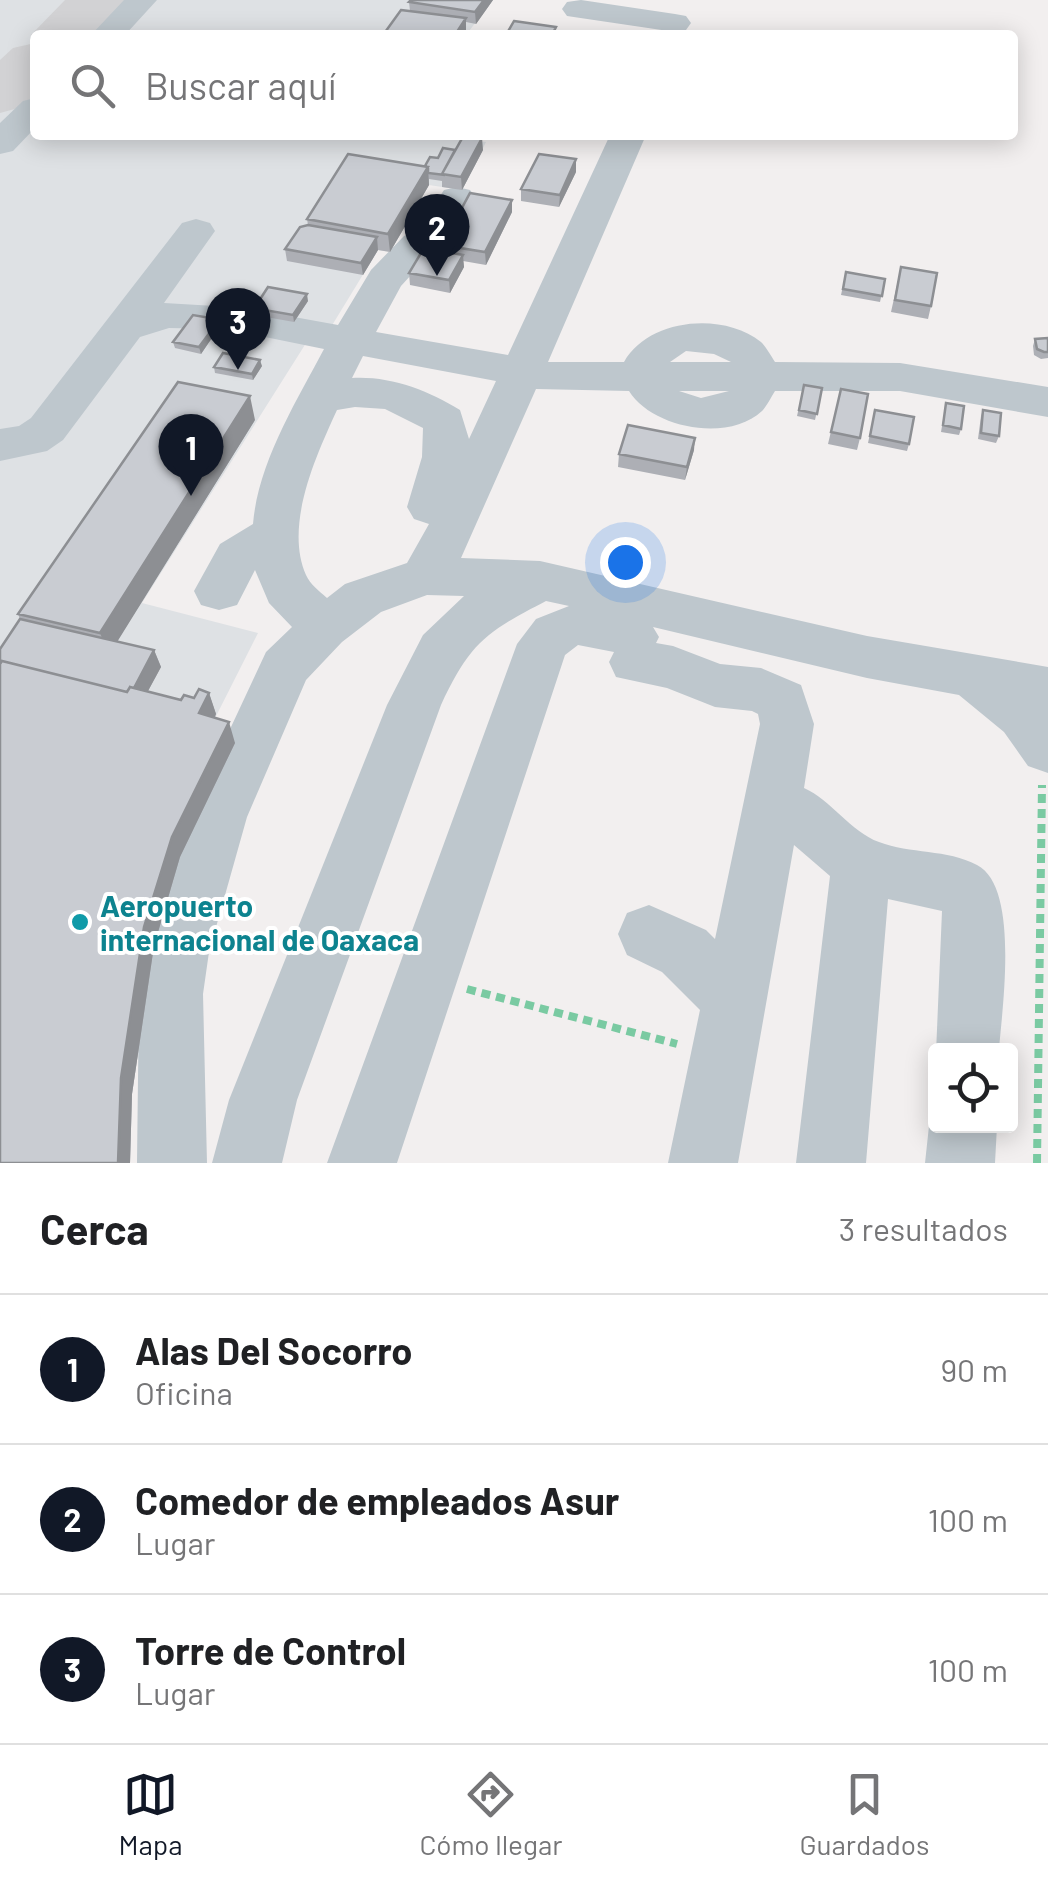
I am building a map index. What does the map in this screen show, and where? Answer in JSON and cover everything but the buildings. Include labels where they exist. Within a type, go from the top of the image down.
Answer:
[{"type":"street","points":[[113,30],[142,0]]},
{"type":"street","points":[[578,9],[677,19]]},
{"type":"street","points":[[0,143],[30,113]]},
{"type":"street","points":[[434,561],[626,140]]},
{"type":"street","points":[[324,628],[283,582],[274,534],[288,467],[385,278],[418,244],[434,236],[457,198]]},
{"type":"street","points":[[0,445],[30,440],[47,430],[196,231]]},
{"type":"street","points":[[125,328],[167,315],[217,316]]},
{"type":"street","points":[[261,324],[543,376],[900,377],[1048,402]]},
{"type":"street","points":[[323,399],[344,391],[366,391],[418,403],[444,421],[450,446],[432,493],[434,561]]},
{"type":"street","points":[[218,591],[237,557],[274,534]]},
{"type":"street","points":[[172,1163],[171,994],[178,952],[218,818],[285,667],[324,628],[363,598],[434,561],[540,580],[866,656],[1048,689]]},
{"type":"street","points":[[246,1163],[270,1082],[414,705],[442,650],[481,610],[540,580]]},
{"type":"street","points":[[362,1163],[542,644],[555,631],[580,622],[717,655],[802,667],[866,656]]},
{"type":"street","points":[[635,662],[673,667],[714,686],[761,690],[782,701],[787,724],[704,1163]]},
{"type":"street","points":[[972,676],[1023,716],[1044,760]]},
{"type":"street","points":[[772,800],[797,812],[861,866],[960,886],[972,904],[967,1043]]},
{"type":"street","points":[[831,1163],[861,866]]},
{"type":"street","points":[[649,934],[684,951],[720,987],[736,993]]},
{"type":"street","points":[[960,1163],[962,1133]]},
{"type":"path","points":[[1037,1163],[1044,760]]},
{"type":"path","points":[[425,979],[627,1029],[723,1058]]},
{"type":"shaded area","points":[[0,0],[493,0],[470,30],[30,30],[30,140],[486,142],[462,190],[429,185],[390,252],[378,250],[331,327],[308,340],[142,603],[258,633],[207,734],[235,743],[154,946],[132,1094],[130,1163],[0,1163]]},
{"type":"taxiway","points":[[66,30],[98,0]]},
{"type":"taxiway","points":[[0,94],[30,66]]},
{"type":"place","name":"Comedor de empleados Asur","points":[[437,276]]},
{"type":"place","name":"Torre de Control","points":[[238,370]]},
{"type":"place","name":"Alas Del Socorro","points":[[191,496]]},
{"type":"place","name":"Aeropuerto internacional de Oaxaca","points":[[80,922]]}]
